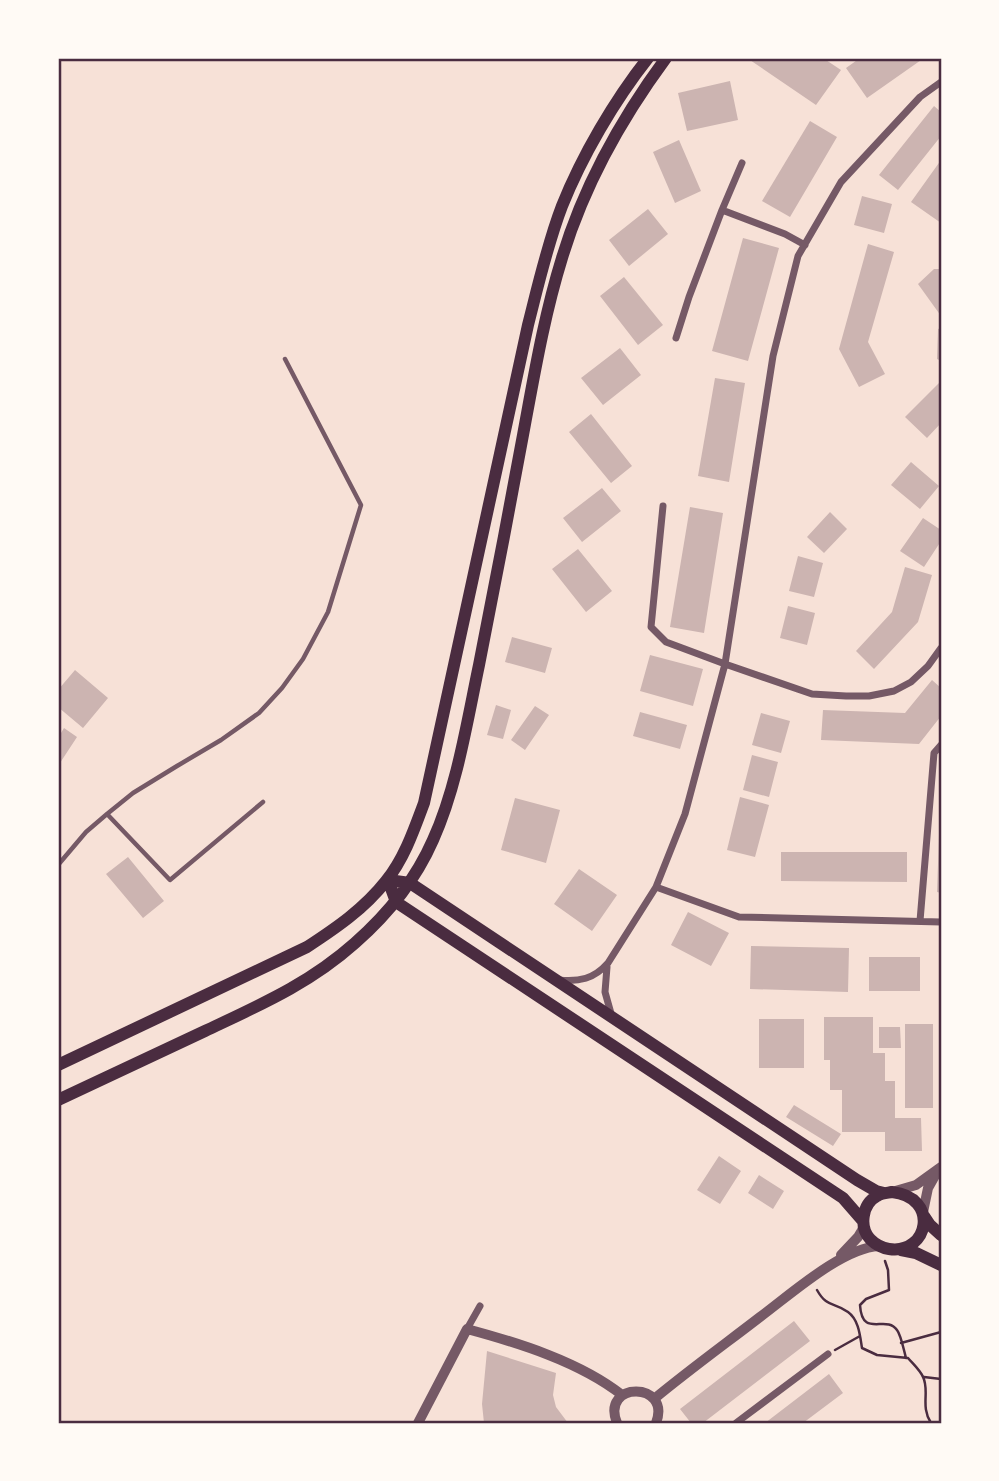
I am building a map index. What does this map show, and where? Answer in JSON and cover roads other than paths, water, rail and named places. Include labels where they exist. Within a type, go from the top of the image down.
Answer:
[{"type":"main road","points":[[58,1065],[307,947],[353,915],[387,880],[404,852],[424,803],[527,326],[545,257],[561,208],[576,174],[614,106],[648,58]]},
{"type":"main road","points":[[58,1100],[278,997],[316,975],[357,942],[396,902],[410,883],[445,810],[457,766],[543,331],[561,259],[592,177],[626,116],[667,58]]},
{"type":"main road","points":[[387,880],[410,883],[857,1180],[876,1191],[908,1196],[919,1204],[930,1225],[941,1235]]},
{"type":"main road","points":[[387,880],[396,902],[843,1198],[863,1224],[870,1239],[879,1246],[916,1253],[941,1265]]},
{"type":"main road","points":[[863,1224],[869,1203],[878,1195],[888,1193]]},
{"type":"main road","points":[[897,1249],[910,1246],[918,1238],[923,1226],[923,1214]]},
{"type":"street","points":[[555,979],[582,980],[601,971],[608,963],[656,887],[685,814],[725,664],[773,356],[798,256],[841,183],[920,97],[941,82]]},
{"type":"street","points":[[676,338],[722,210],[742,163]]},
{"type":"street","points":[[722,210],[805,244]]},
{"type":"street","points":[[663,506],[651,627],[666,642],[812,694],[846,696],[869,696],[894,691],[911,682],[928,666],[941,648]]},
{"type":"street","points":[[920,921],[934,753],[941,745]]},
{"type":"street","points":[[656,887],[739,917],[941,922]]},
{"type":"street","points":[[608,963],[604,982],[613,1017]]},
{"type":"street","points":[[888,1193],[916,1185],[941,1167]]},
{"type":"street","points":[[923,1214],[928,1188],[941,1167]]},
{"type":"street","points":[[654,1399],[686,1372],[829,1266],[849,1247],[863,1224]]},
{"type":"street","points":[[829,1266],[864,1248],[879,1246]]},
{"type":"street","points":[[418,1423],[480,1306]]},
{"type":"street","points":[[467,1329],[574,1365],[604,1381],[622,1395]]},
{"type":"street","points":[[736,1423],[828,1354]]},
{"type":"street","points":[[617,1423],[614,1410],[617,1402],[622,1395],[635,1390],[654,1399],[658,1409],[656,1423]]},
{"type":"lane","points":[[58,865],[86,832],[133,793],[221,740],[259,713],[303,659],[328,612],[361,505],[285,359]]},
{"type":"lane","points":[[107,814],[170,880],[263,802]]}]
